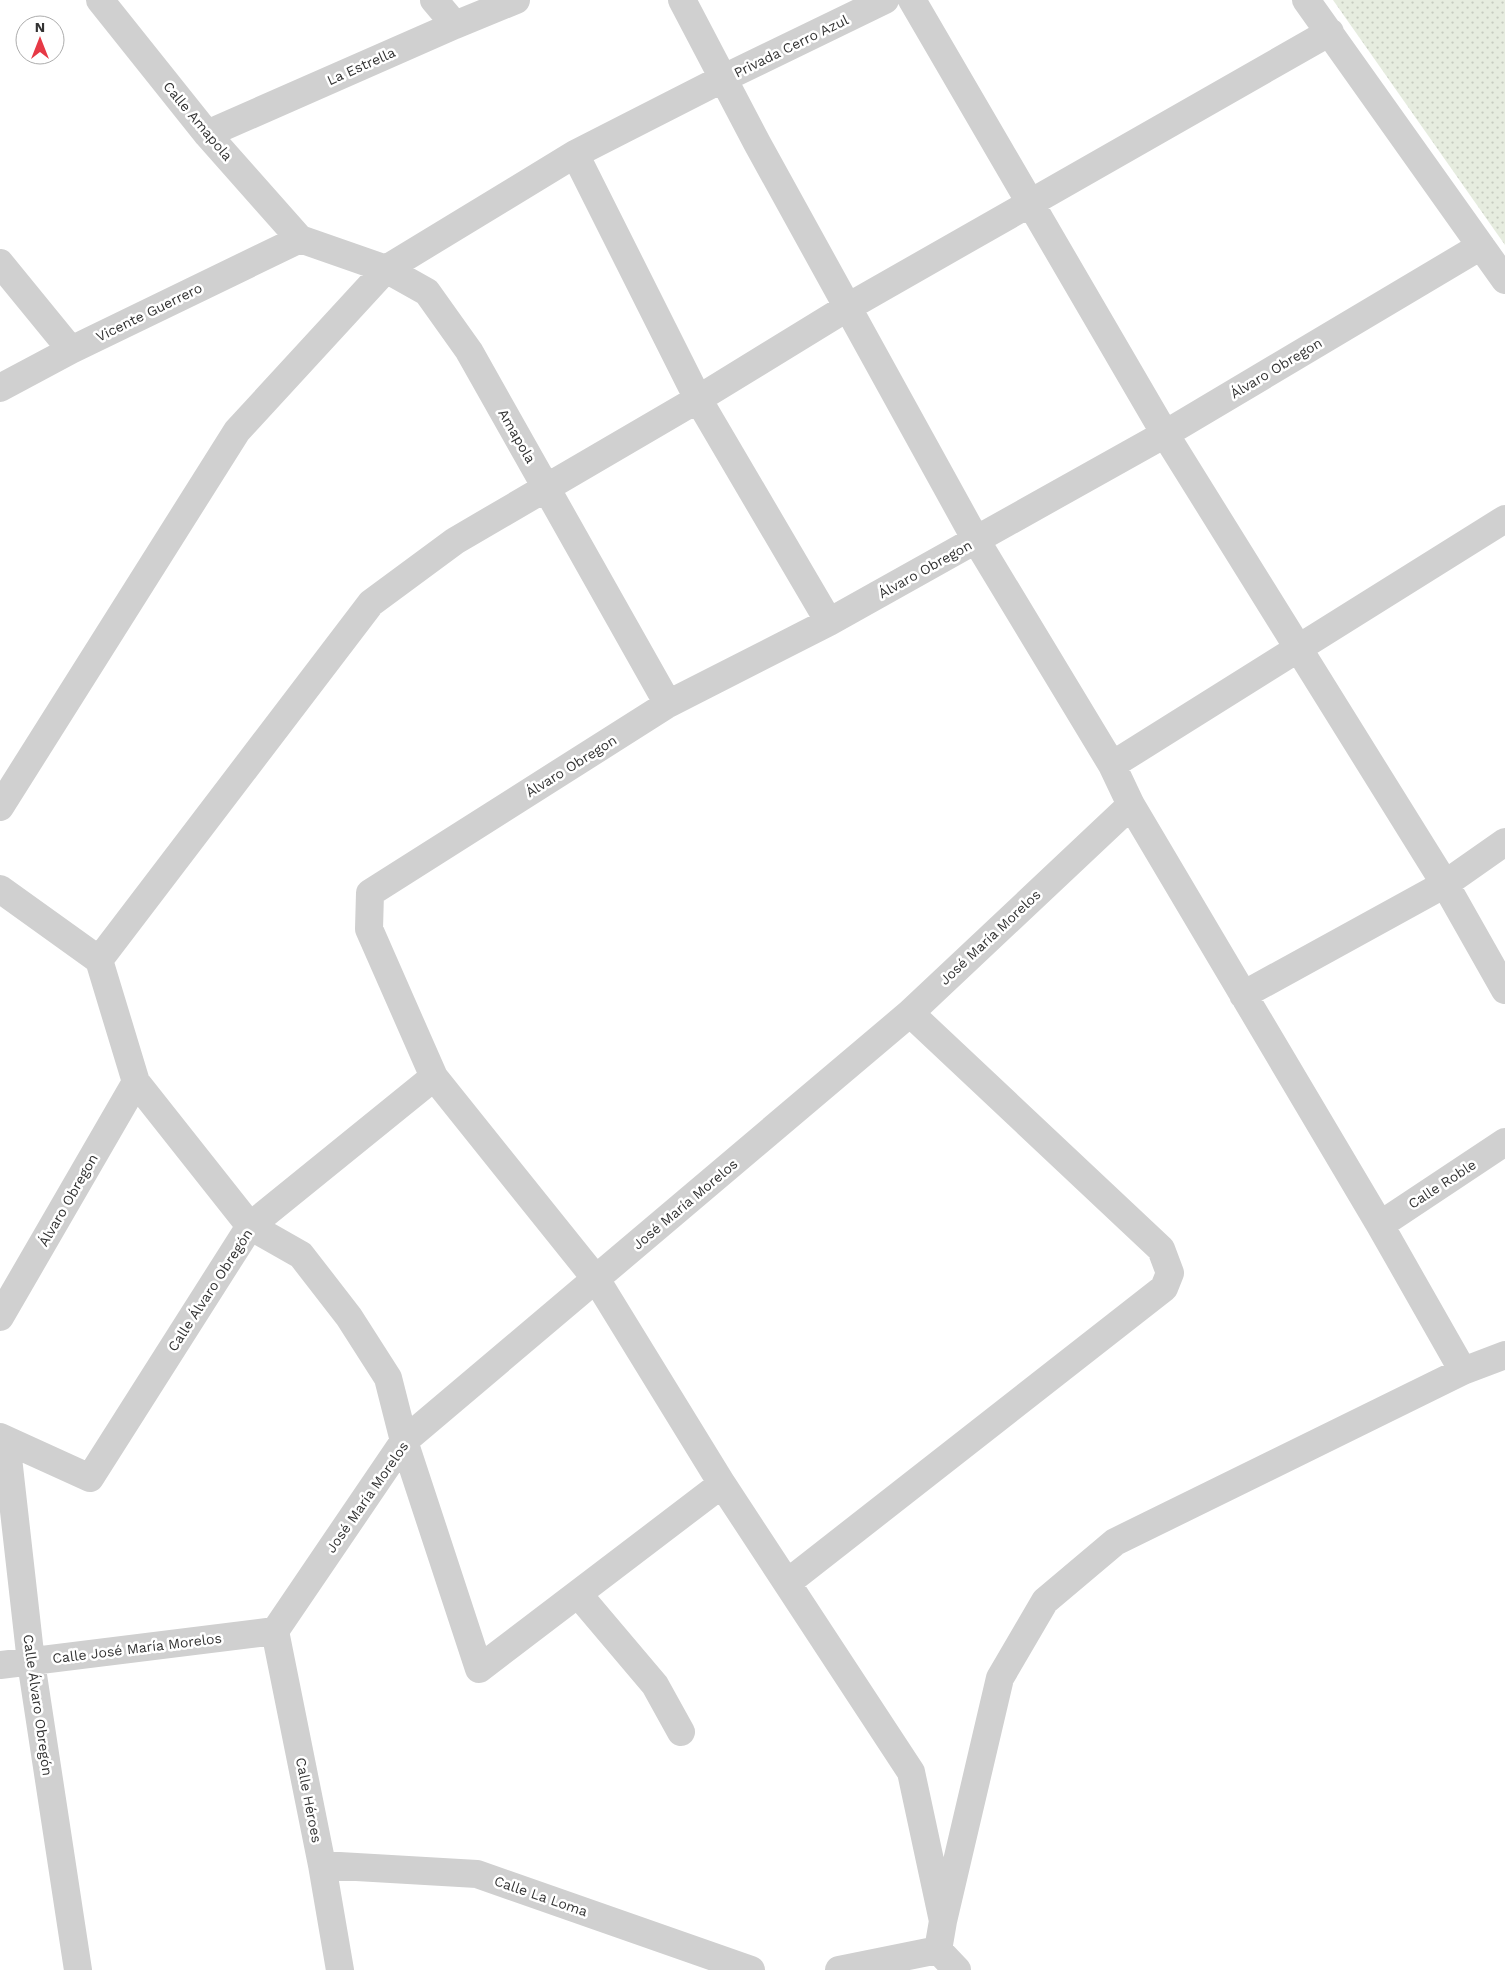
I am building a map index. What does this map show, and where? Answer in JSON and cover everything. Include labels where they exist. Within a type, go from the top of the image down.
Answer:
[{"type":"street","name":"Calle Amapola","points":[[100,0],[207,134],[300,239]]},
{"type":"street","points":[[434,0],[455,24]]},
{"type":"street","name":"La Estrella","points":[[207,134],[455,24],[516,0]]},
{"type":"street","points":[[682,0],[976,540],[1112,766],[1131,805],[1380,1225],[1463,1372]]},
{"type":"street","name":"Privada Cerro Azul","points":[[0,807],[236,431],[386,269],[575,154],[724,78],[885,0]]},
{"type":"street","points":[[912,0],[1165,434],[1445,884],[1505,990]]},
{"type":"street","points":[[1306,0],[1505,280]]},
{"type":"street","points":[[98,960],[371,602],[455,541],[698,399],[848,307],[1330,32]]},
{"type":"street","points":[[575,154],[698,399],[829,622]]},
{"type":"street","name":"Amapola","points":[[300,239],[386,269],[427,292],[470,351],[668,704]]},
{"type":"street","name":"Vicente Guerrero","points":[[0,388],[71,350],[300,239]]},
{"type":"street","name":"Álvaro Obregon","points":[[434,1077],[369,929],[370,893],[668,704],[829,622],[1165,434],[1481,246]]},
{"type":"street","points":[[0,263],[71,350]]},
{"type":"street","points":[[1112,766],[1505,519]]},
{"type":"street","name":"José María Morelos","points":[[275,1631],[404,1441],[910,1013],[1131,805]]},
{"type":"street","points":[[1243,994],[1445,884],[1505,842]]},
{"type":"street","points":[[3,898],[98,960],[136,1082],[250,1226],[301,1255],[349,1317],[388,1378],[404,1441],[479,1670],[722,1484]]},
{"type":"street","points":[[787,1583],[1164,1288],[1170,1274],[1161,1249],[910,1013]]},
{"type":"street","points":[[434,1077],[596,1279],[722,1484],[911,1772],[943,1922]]},
{"type":"street","name":"Calle Álvaro Obregón","points":[[3,1438],[90,1478],[250,1226],[434,1077]]},
{"type":"street","name":"Álvaro Obregon","points":[[0,1317],[136,1082]]},
{"type":"street","name":"Calle Roble","points":[[1380,1225],[1505,1142]]},
{"type":"street","points":[[938,1950],[1000,1678],[1045,1601],[1115,1542],[1463,1372],[1505,1355]]},
{"type":"street","name":"Calle Álvaro Obregón","points":[[3,1438],[31,1662],[78,1970]]},
{"type":"street","points":[[578,1594],[655,1685],[681,1732]]},
{"type":"street","name":"Calle José María Morelos","points":[[0,1665],[275,1631]]},
{"type":"street","name":"Calle Héroes","points":[[275,1631],[322,1865],[340,1970]]},
{"type":"street","name":"Calle La Loma","points":[[322,1865],[477,1874],[751,1970]]},
{"type":"street","points":[[839,1970],[938,1950]]},
{"type":"street","points":[[938,1950],[957,1970]]},
{"type":"shaded area","points":[[1333,0],[1505,0],[1505,245]]}]
